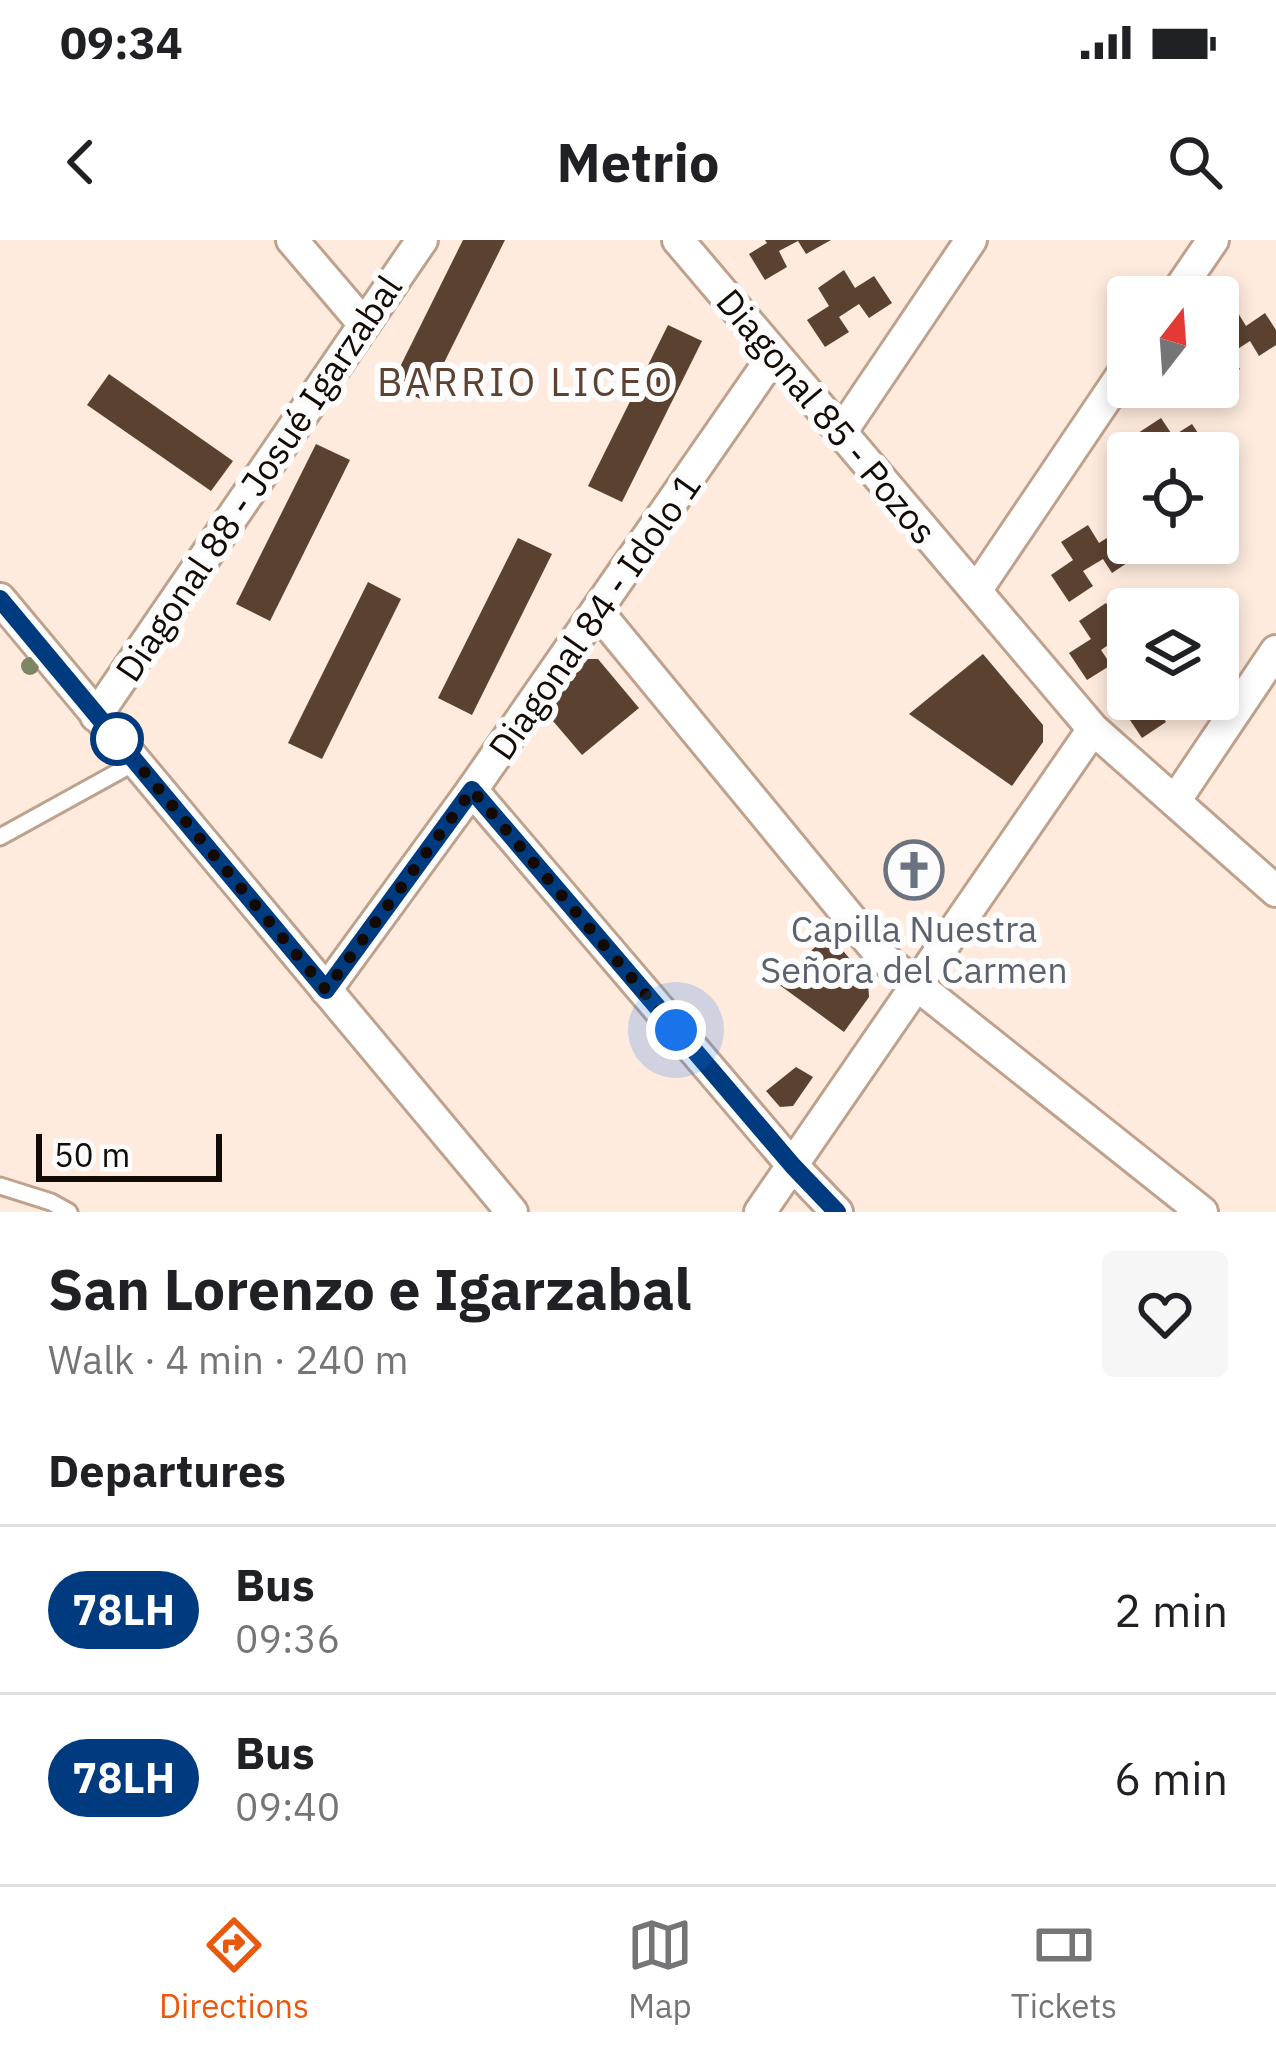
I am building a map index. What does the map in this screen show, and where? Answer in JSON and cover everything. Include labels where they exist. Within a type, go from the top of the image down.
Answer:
[{"type":"street","points":[[292,240],[362,322]]},
{"type":"street","name":"Diagonal 88 - Josué Igarzabal","points":[[96,716],[422,240]]},
{"type":"street","name":"Diagonal 85 - Pozos","points":[[678,240],[1093,729],[1276,891]]},
{"type":"street","points":[[842,431],[971,240]]},
{"type":"street","points":[[1188,276],[1213,240]]},
{"type":"street","name":"Diagonal 84 - Idolo 1","points":[[326,990],[598,612],[774,355]]},
{"type":"street","points":[[976,591],[1107,397]]},
{"type":"street","points":[[0,599],[512,1212]]},
{"type":"street","points":[[598,612],[883,958],[1202,1212]]},
{"type":"street","points":[[1175,801],[1276,651]]},
{"type":"street","points":[[760,1212],[1093,729]]},
{"type":"street","points":[[472,790],[837,1212]]},
{"type":"lane","points":[[0,837],[136,761]]},
{"type":"lane","points":[[0,1186],[69,1212]]},
{"type":"building","points":[[463,240],[505,240],[425,401],[391,385]]},
{"type":"building","points":[[765,240],[831,240],[806,254],[798,241],[779,251],[787,267],[765,280],[749,254]]},
{"type":"building","points":[[844,270],[855,288],[874,276],[892,303],[869,318],[859,304],[839,317],[849,332],[825,347],[807,320],[829,306],[818,288]]},
{"type":"building","points":[[1265,313],[1276,330],[1276,345],[1259,356],[1250,341],[1239,348],[1239,315],[1246,326]]},
{"type":"building","points":[[668,325],[702,341],[622,502],[588,486]]},
{"type":"building","points":[[109,374],[233,461],[211,491],[87,405]]},
{"type":"building","points":[[1161,418],[1170,432],[1140,432]]},
{"type":"building","points":[[316,444],[350,460],[270,621],[236,604]]},
{"type":"building","points":[[1088,525],[1099,543],[1107,538],[1107,564],[1126,564],[1112,573],[1103,559],[1083,571],[1093,586],[1069,602],[1051,575],[1073,560],[1061,542]]},
{"type":"building","points":[[518,538],[552,554],[472,715],[438,698]]},
{"type":"building","points":[[368,582],[401,599],[322,759],[288,743]]},
{"type":"building","points":[[1106,603],[1107,646],[1101,650],[1107,668],[1087,680],[1069,653],[1091,639],[1079,621]]},
{"type":"building","points":[[983,654],[1043,725],[1043,742],[1012,786],[909,714]]},
{"type":"building","points":[[586,659],[598,659],[639,708],[582,755],[547,714]]},
{"type":"building","points":[[1130,720],[1165,720],[1166,722],[1142,738]]},
{"type":"building","points":[[830,935],[868,981],[869,997],[844,1032],[774,981]]},
{"type":"building","points":[[796,1067],[813,1077],[793,1106],[780,1107],[766,1091]]},
{"type":"bus line","name":"78LH","points":[[0,599],[326,990],[472,790],[837,1212]]},
{"type":"place","name":"Capilla Nuestra Señora del Carmen","points":[[914,870]]},
{"type":"district","name":"BARRIO LICEO","points":[[526,381]]},
{"type":"route","points":[[117,739],[326,990],[472,790],[676,1030]]}]
